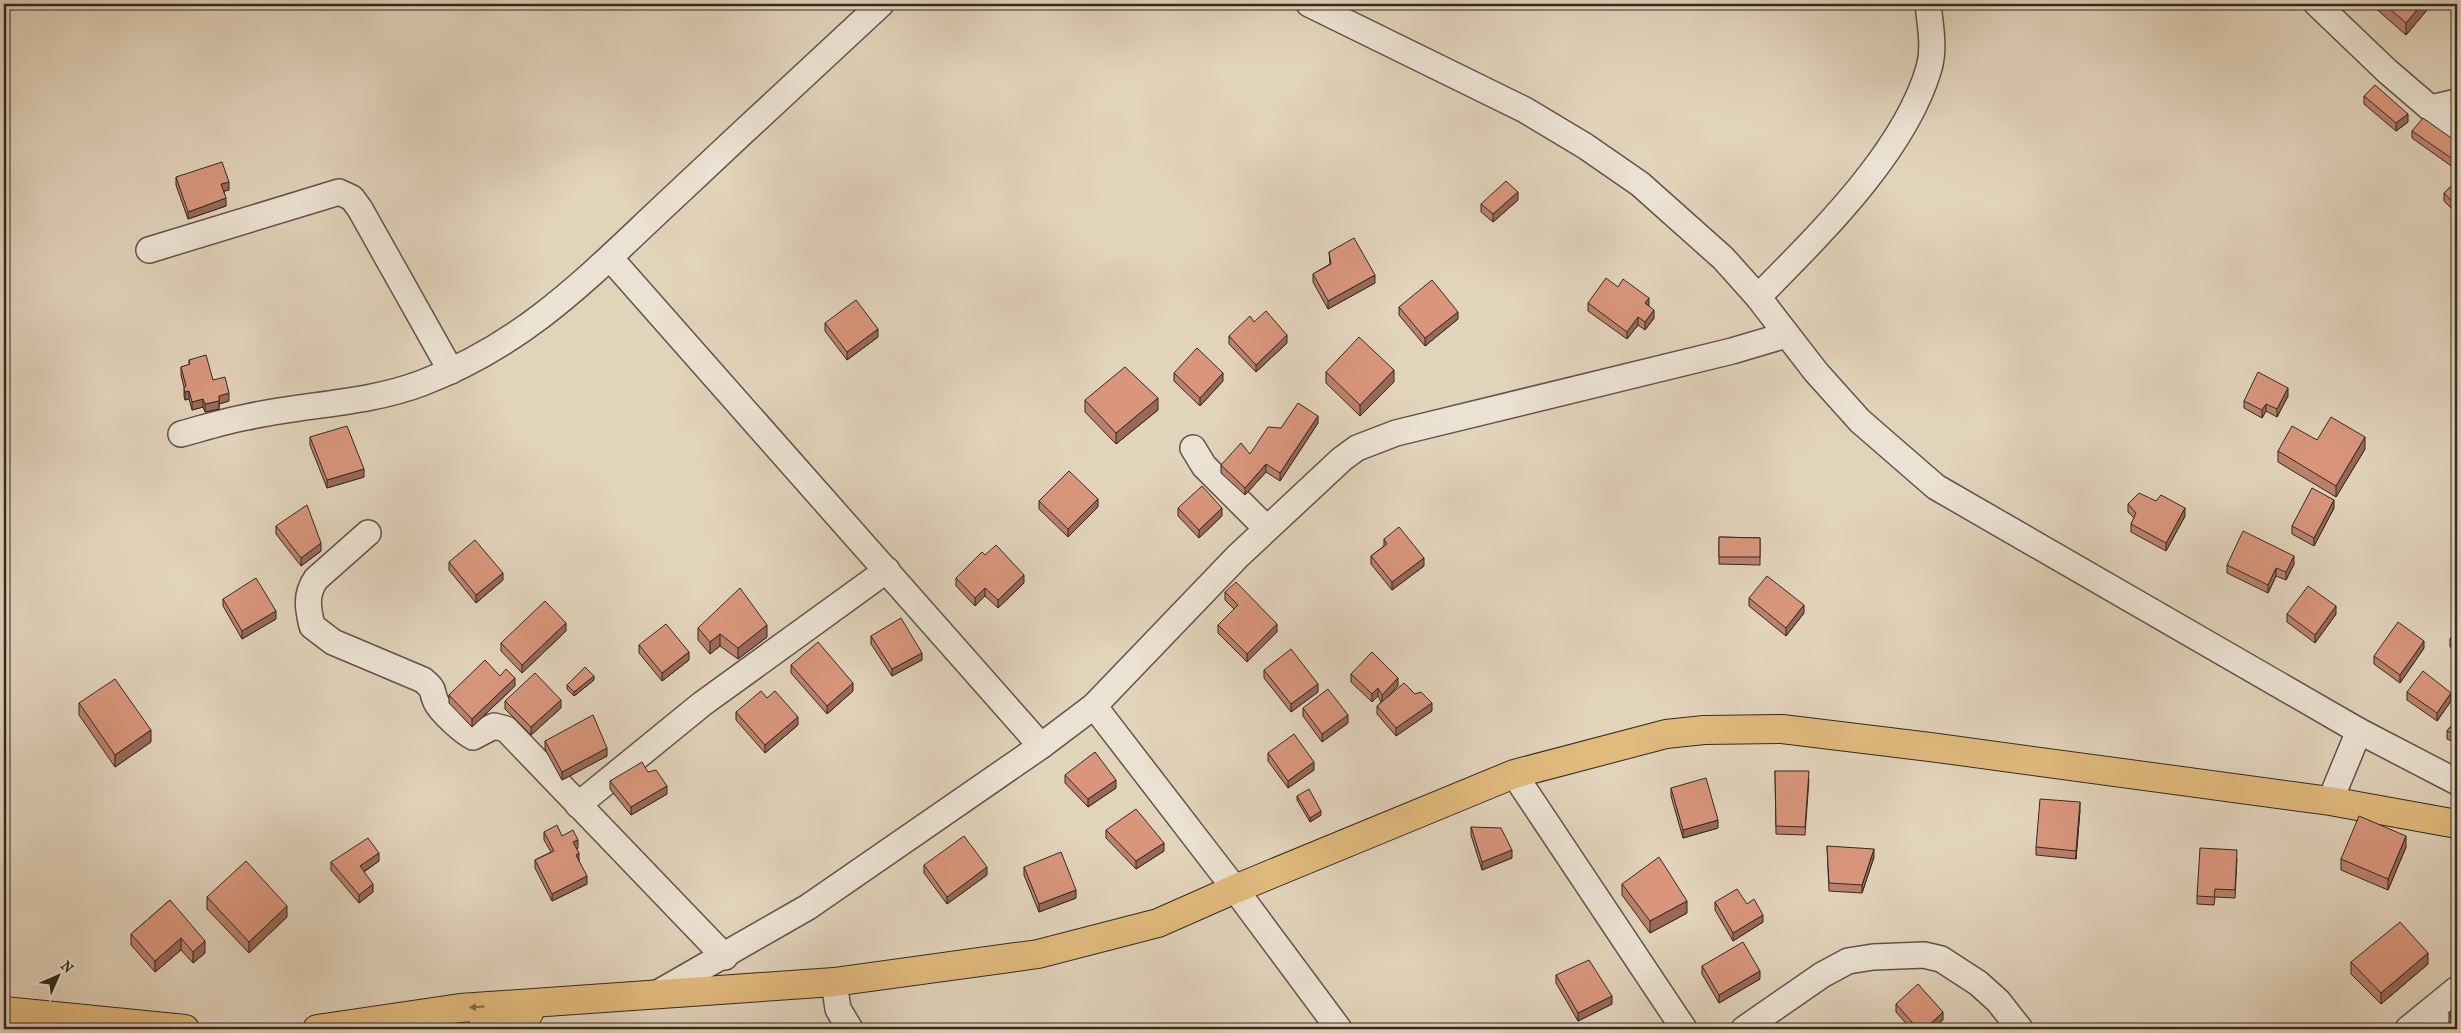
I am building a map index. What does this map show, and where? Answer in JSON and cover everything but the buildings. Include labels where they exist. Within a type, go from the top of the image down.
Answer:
[{"type":"main road","points":[[316,1029],[460,1008],[561,1003],[834,982],[1038,954],[1158,923],[1235,888],[1514,774],[1666,734],[1748,728],[1782,729],[2330,800],[2457,824]]},
{"type":"main road","points":[[482,1029],[561,1003]]},
{"type":"main road","points":[[4,1011],[185,1029]]},
{"type":"street","points":[[182,434],[248,416],[348,401],[420,384],[474,360],[519,333],[611,259],[881,4]]},
{"type":"street","points":[[1309,4],[1490,91],[1585,146],[1633,179],[1672,210],[1723,258],[1758,297],[1816,372],[1860,420],[1936,487],[2359,731],[2457,782]]},
{"type":"street","points":[[1758,297],[1815,240],[1855,194],[1912,109],[1929,67],[1932,46],[1928,4]]},
{"type":"street","points":[[2317,4],[2387,71],[2457,131]]},
{"type":"street","points":[[2432,108],[2457,102]]},
{"type":"street","points":[[149,250],[340,192],[352,198],[360,209],[451,371]]},
{"type":"street","points":[[611,259],[1041,746]]},
{"type":"street","points":[[654,995],[725,957],[808,907],[1041,746],[1094,706],[1266,528],[1342,459],[1357,448],[1380,438],[1732,351],[1786,335]]},
{"type":"street","points":[[1193,448],[1204,466],[1266,528]]},
{"type":"street","points":[[368,533],[316,579],[310,588],[308,602],[312,626],[333,642],[423,680],[434,689],[436,702],[461,731],[473,737],[494,726],[506,728],[725,957]]},
{"type":"street","points":[[578,805],[702,704],[887,570]]},
{"type":"street","points":[[1094,706],[1235,888],[1339,1029]]},
{"type":"street","points":[[2330,800],[2359,731]]},
{"type":"street","points":[[1514,774],[1684,1029]]},
{"type":"street","points":[[1744,1029],[1822,975],[1848,961],[1872,957],[1924,955],[1941,959],[1978,982],[1998,1001],[2020,1029]]},
{"type":"street","points":[[834,982],[838,1009],[850,1029]]},
{"type":"street","points":[[2408,1029],[2438,1021],[2457,989]]}]
